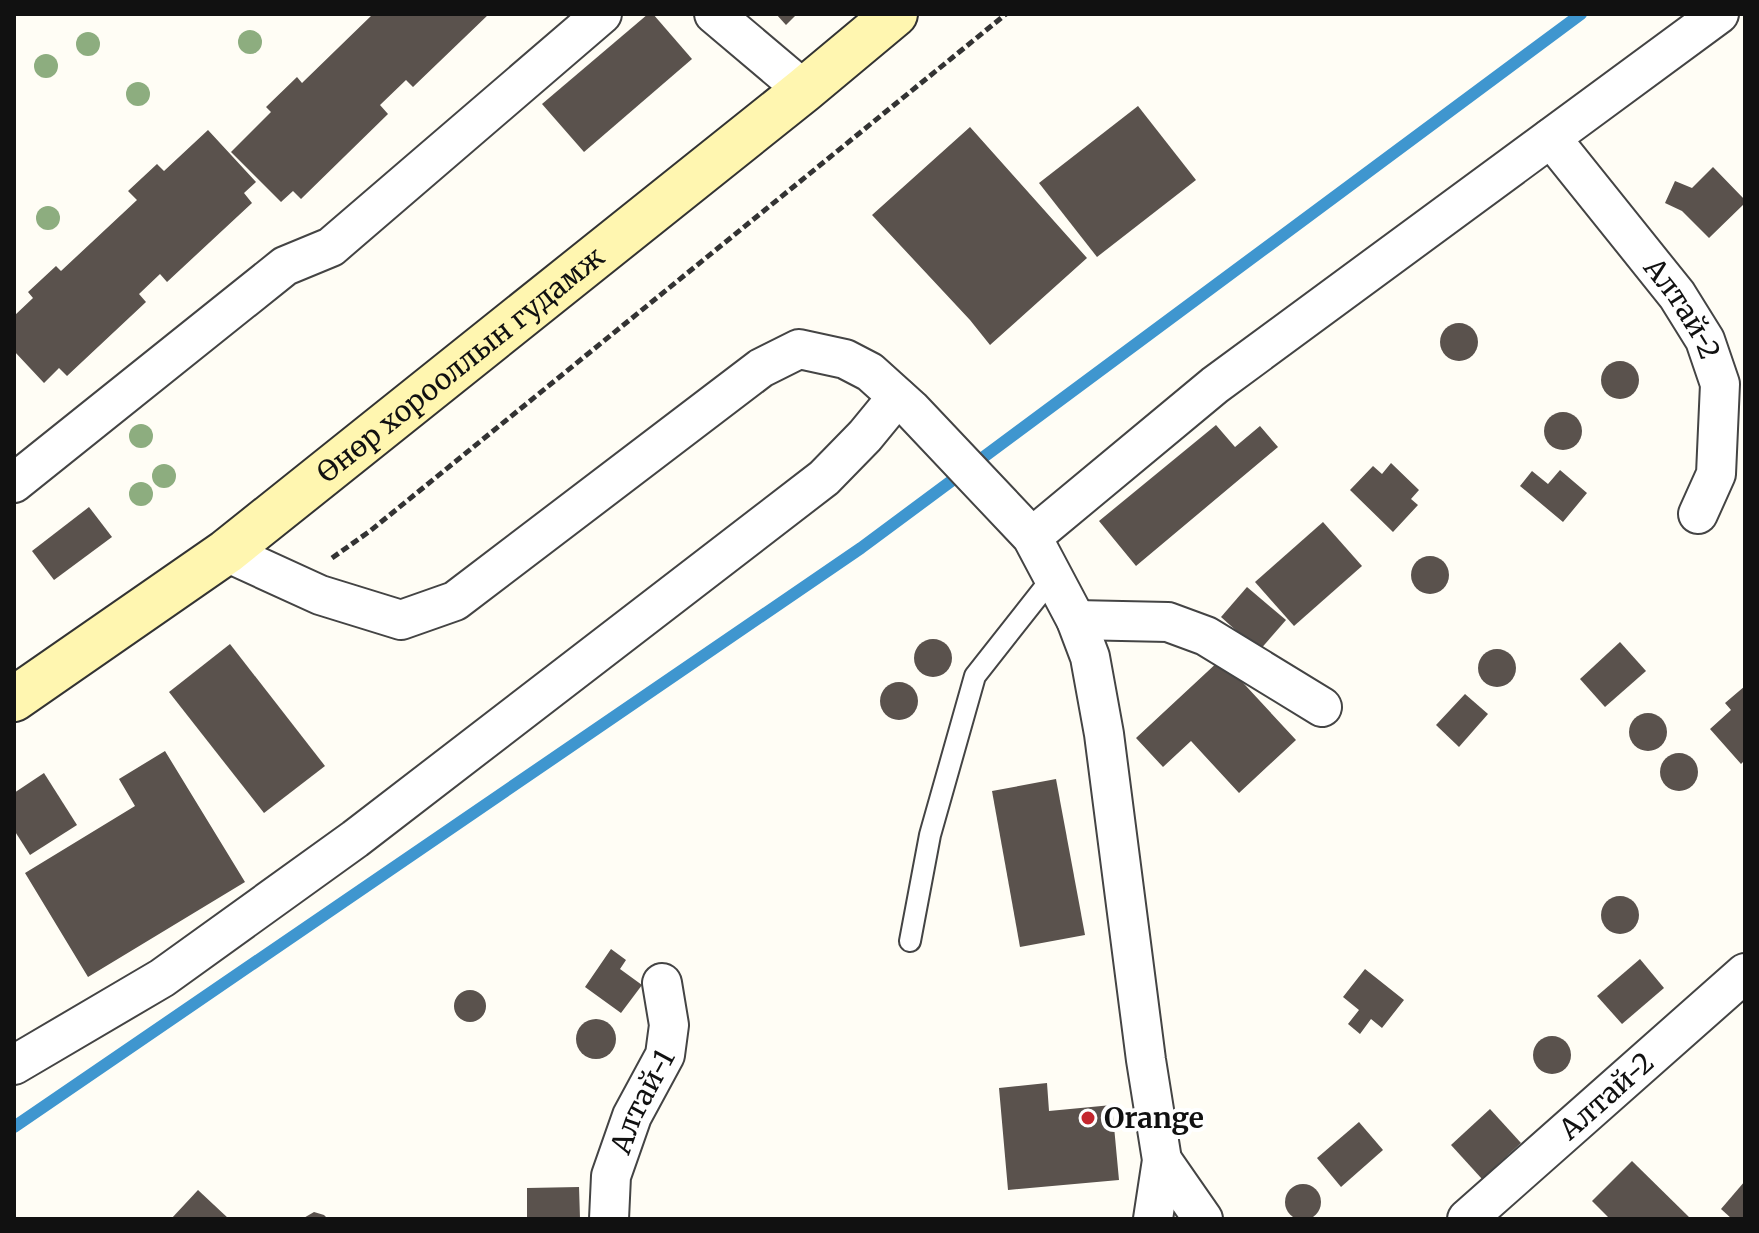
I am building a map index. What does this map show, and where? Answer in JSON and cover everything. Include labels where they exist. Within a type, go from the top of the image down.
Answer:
[{"type":"main road","name":"Өнөр хорооллын гудамж","points":[[14,699],[226,552],[895,14]]},
{"type":"street","points":[[14,483],[285,266],[331,247],[602,14]]},
{"type":"street","points":[[714,14],[804,90]]},
{"type":"street","points":[[1032,537],[1215,385],[1719,14]]},
{"type":"street","name":"Алтай-2","points":[[1551,138],[1677,295],[1705,340],[1720,384],[1719,414],[1716,474],[1698,514]]},
{"type":"street","points":[[226,552],[320,595],[401,620],[455,601],[761,368],[799,349],[845,359],[870,372],[904,403],[1032,537],[1076,620],[1090,657],[1104,734],[1162,1160],[1153,1219]]},
{"type":"street","points":[[14,1065],[162,978],[355,839],[824,478],[865,436],[904,403]]},
{"type":"street","points":[[1076,620],[1168,622],[1206,636],[1322,707]]},
{"type":"street","name":"Алтай-2","points":[[1467,1219],[1745,973]]},
{"type":"street","name":"Алтай-1","points":[[609,1219],[611,1176],[632,1116],[665,1055],[669,1025],[662,983]]},
{"type":"street","points":[[1162,1160],[1203,1219]]},
{"type":"lane","points":[[910,941],[930,835],[975,676],[1053,577]]},
{"type":"path","points":[[295,584],[370,531],[1006,14]]},
{"type":"building","points":[[373,14],[489,14],[413,87],[406,80],[380,105],[388,114],[301,199],[293,191],[281,202],[231,152],[271,112],[266,107],[297,77],[302,83]]},
{"type":"building","points":[[648,14],[653,14],[692,59],[584,152],[542,104]]},
{"type":"building","points":[[776,14],[797,14],[786,25]]},
{"type":"building","points":[[1138,106],[1196,180],[1097,257],[1039,183]]},
{"type":"building","points":[[970,127],[1087,258],[990,345],[872,215]]},
{"type":"building","points":[[208,130],[256,182],[244,193],[252,203],[167,282],[160,274],[139,294],[146,302],[67,376],[59,368],[44,383],[14,351],[14,316],[33,298],[28,292],[56,266],[61,271],[137,200],[128,191],[157,164],[164,171]]},
{"type":"building","points":[[1713,167],[1745,203],[1709,238],[1682,211],[1665,203],[1675,181],[1692,188]]},
{"type":"building","points":[[1459,323],[1473,328],[1478,342],[1473,356],[1459,361],[1445,356],[1440,342],[1445,328]]},
{"type":"building","points":[[1620,361],[1634,366],[1639,380],[1634,394],[1620,399],[1606,394],[1601,380],[1606,366]]},
{"type":"building","points":[[1563,412],[1577,417],[1582,431],[1577,445],[1563,450],[1549,445],[1544,431],[1549,417]]},
{"type":"building","points":[[1216,425],[1235,447],[1260,426],[1278,447],[1136,566],[1099,521]]},
{"type":"building","points":[[1391,463],[1419,490],[1411,499],[1418,505],[1393,532],[1350,490],[1373,466],[1382,474]]},
{"type":"building","points":[[1560,470],[1587,493],[1563,522],[1520,486],[1532,471],[1548,484]]},
{"type":"building","points":[[89,507],[112,537],[54,580],[32,551]]},
{"type":"building","points":[[1323,522],[1362,566],[1294,626],[1255,582]]},
{"type":"building","points":[[1430,556],[1444,561],[1449,575],[1444,589],[1430,594],[1416,589],[1411,575],[1416,561]]},
{"type":"building","points":[[1247,587],[1286,620],[1259,651],[1221,617]]},
{"type":"building","points":[[933,639],[947,644],[952,658],[947,672],[933,677],[919,672],[914,658],[919,644]]},
{"type":"building","points":[[1620,642],[1646,671],[1605,707],[1580,679]]},
{"type":"building","points":[[230,644],[325,766],[264,813],[169,692]]},
{"type":"building","points":[[1497,649],[1511,654],[1516,668],[1511,682],[1497,687],[1483,682],[1478,668],[1483,654]]},
{"type":"building","points":[[1221,659],[1296,740],[1239,793],[1191,741],[1163,767],[1136,738]]},
{"type":"building","points":[[899,682],[913,687],[918,701],[913,715],[899,720],[885,715],[880,701],[885,687]]},
{"type":"building","points":[[1745,686],[1745,760],[1741,764],[1710,729],[1731,710],[1725,703]]},
{"type":"building","points":[[1465,694],[1488,714],[1459,747],[1436,725]]},
{"type":"building","points":[[1648,713],[1662,718],[1667,732],[1662,746],[1648,751],[1634,746],[1629,732],[1634,718]]},
{"type":"building","points":[[165,751],[245,882],[88,977],[25,873],[135,806],[119,779]]},
{"type":"building","points":[[1679,753],[1693,758],[1698,772],[1693,786],[1679,791],[1665,786],[1660,772],[1665,758]]},
{"type":"building","points":[[44,773],[77,825],[30,855],[14,830],[14,793]]},
{"type":"building","points":[[1056,779],[1085,935],[1020,947],[992,791]]},
{"type":"building","points":[[1620,896],[1634,901],[1639,915],[1634,929],[1620,934],[1606,929],[1601,915],[1606,901]]},
{"type":"building","points":[[611,949],[626,960],[620,969],[642,985],[621,1013],[585,987]]},
{"type":"building","points":[[1640,959],[1664,988],[1622,1024],[1597,996]]},
{"type":"building","points":[[1365,969],[1404,1000],[1382,1028],[1371,1019],[1360,1034],[1348,1024],[1359,1010],[1343,997]]},
{"type":"building","points":[[470,990],[481,995],[486,1006],[481,1017],[470,1022],[459,1017],[454,1006],[459,995]]},
{"type":"building","points":[[596,1019],[610,1025],[616,1039],[610,1053],[596,1059],[582,1053],[576,1039],[582,1025]]},
{"type":"building","points":[[1552,1036],[1566,1041],[1571,1055],[1566,1069],[1552,1074],[1538,1069],[1533,1055],[1538,1041]]},
{"type":"building","points":[[1047,1083],[1049,1111],[1112,1105],[1119,1180],[1008,1190],[999,1088]]},
{"type":"building","points":[[1490,1109],[1521,1143],[1482,1179],[1451,1145]]},
{"type":"building","points":[[1359,1122],[1383,1150],[1341,1187],[1317,1158]]},
{"type":"building","points":[[1632,1161],[1691,1219],[1610,1219],[1592,1201]]},
{"type":"building","points":[[1745,1181],[1745,1219],[1732,1219],[1721,1209]]},
{"type":"building","points":[[1303,1184],[1316,1189],[1321,1202],[1316,1215],[1303,1220],[1290,1215],[1285,1202],[1290,1189]]},
{"type":"building","points":[[579,1187],[580,1219],[527,1219],[527,1188]]},
{"type":"building","points":[[198,1190],[229,1219],[171,1219]]},
{"type":"building","points":[[314,1212],[324,1215],[328,1219],[302,1219]]},
{"type":"waterway","points":[[14,1127],[861,548],[1581,14]]},
{"type":"place","name":"Orange","points":[[1088,1118]]}]
